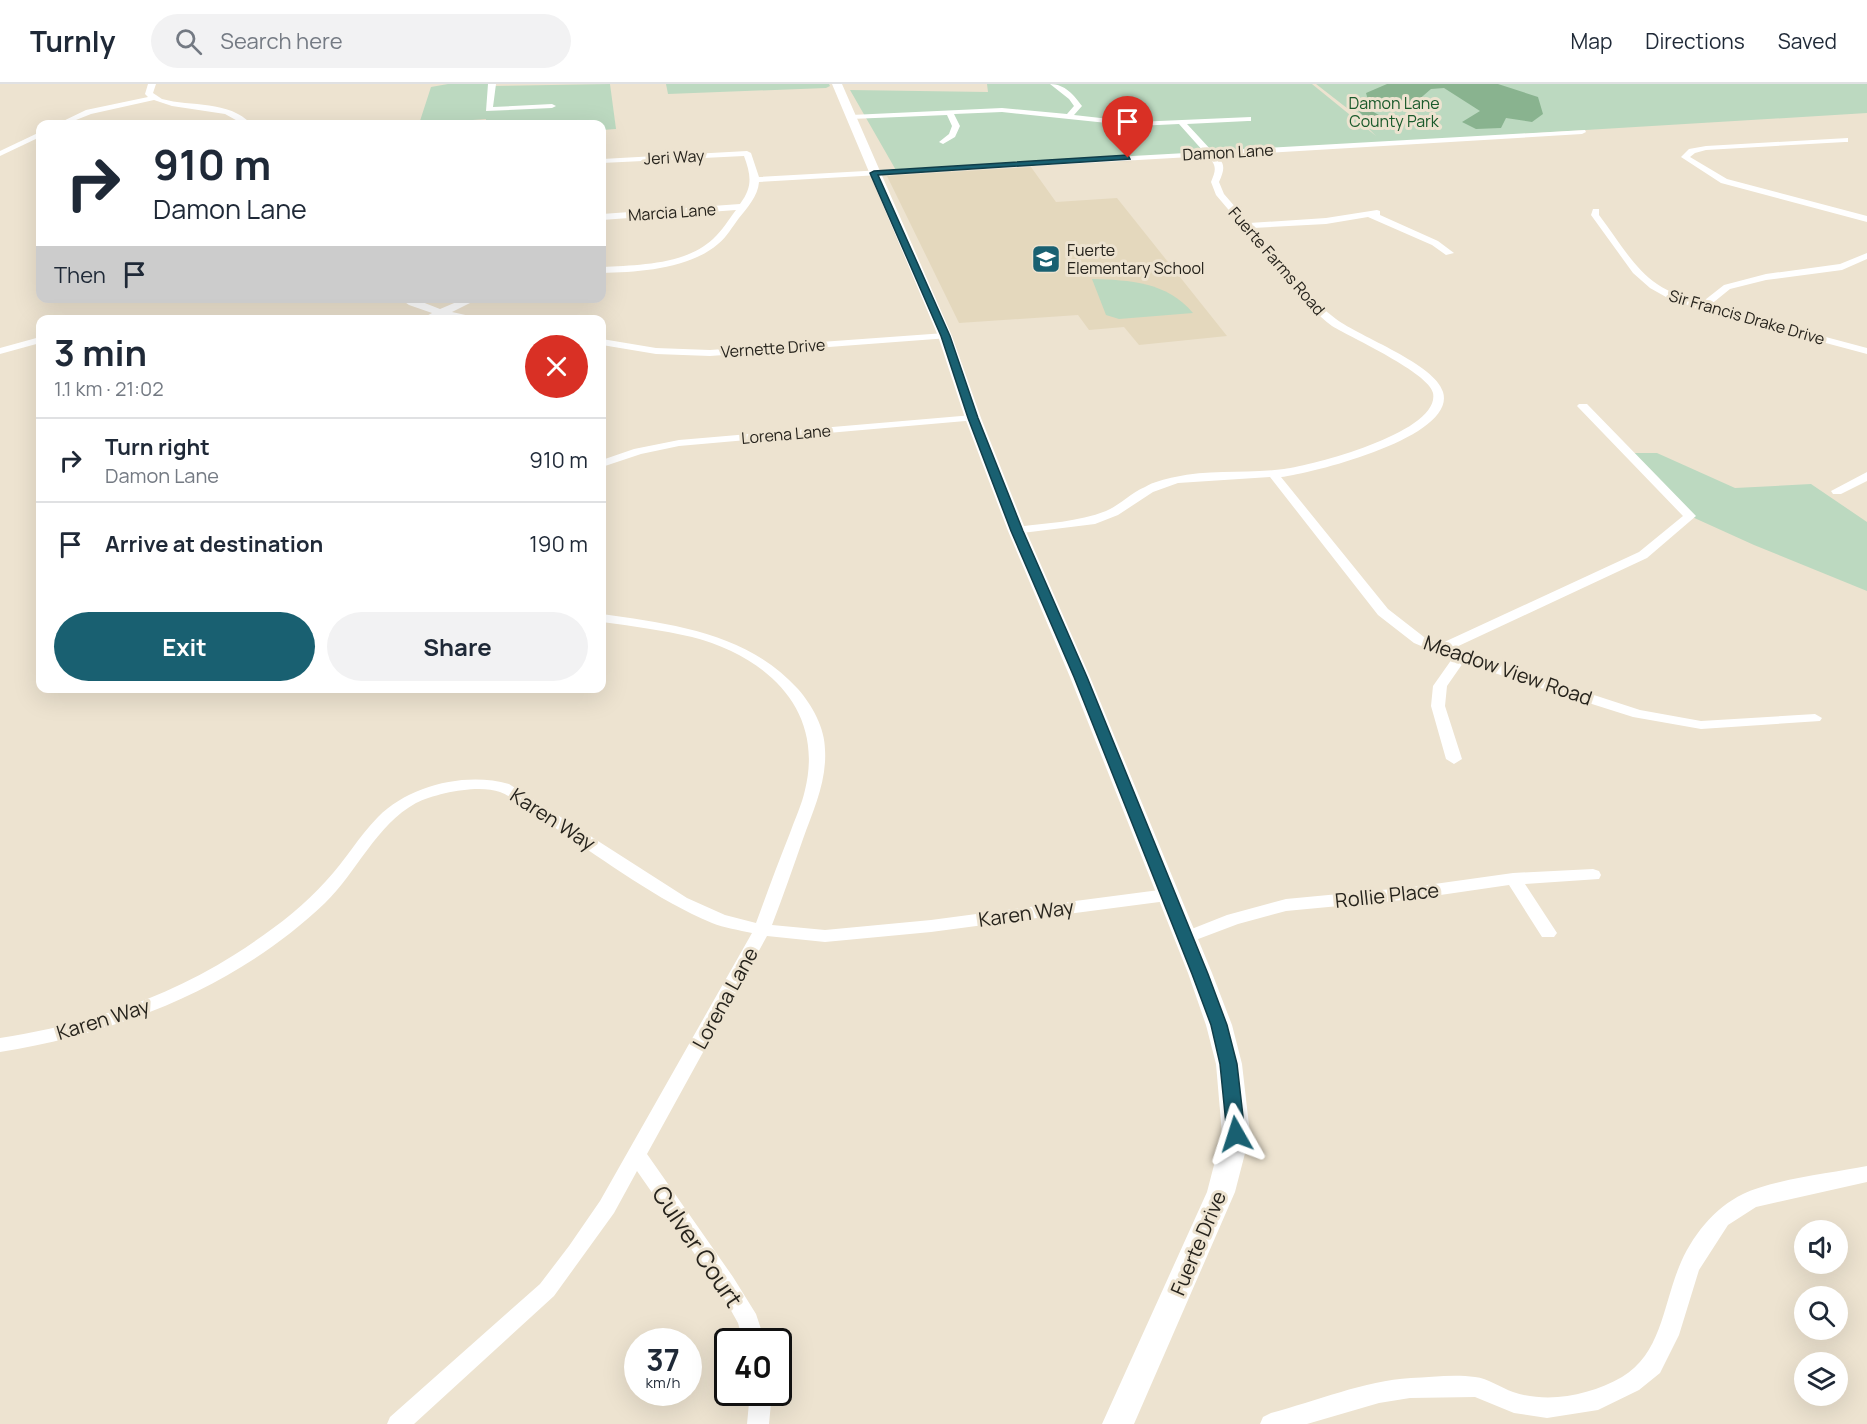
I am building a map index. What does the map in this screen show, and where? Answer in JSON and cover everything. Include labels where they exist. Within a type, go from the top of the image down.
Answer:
[{"type":"street","points":[[152,84],[148,94],[153,98],[171,105],[229,113],[242,120]]},
{"type":"street","points":[[492,84],[489,109],[552,106]]},
{"type":"street","name":"Fuerte Drive","points":[[837,84],[945,336],[973,418],[1017,531],[1080,677],[1185,938],[1221,1035],[1229,1064],[1236,1134],[1221,1192],[1118,1424]]},
{"type":"street","points":[[1054,84],[1075,100],[1078,106],[1069,117]]},
{"type":"street","points":[[71,120],[90,112],[153,98]]},
{"type":"street","points":[[851,117],[1002,110],[1136,124],[1248,119]]},
{"type":"street","points":[[943,142],[952,135],[956,126],[949,111]]},
{"type":"street","points":[[1181,123],[1210,153]]},
{"type":"street","name":"Damon Lane","points":[[874,173],[1582,132]]},
{"type":"street","points":[[0,154],[36,136]]},
{"type":"street","points":[[1845,140],[1706,148],[1692,151],[1685,157],[1724,181],[1867,219]]},
{"type":"street","name":"Jeri Way","points":[[606,161],[747,153],[757,180]]},
{"type":"street","name":"Fuerte Farms Road","points":[[1017,531],[1091,520],[1114,512],[1149,489],[1177,480],[1273,474],[1339,461],[1397,438],[1430,417],[1437,407],[1439,396],[1435,386],[1426,376],[1390,353],[1350,333],[1321,312],[1217,191],[1215,182],[1220,166],[1210,153]]},
{"type":"street","points":[[606,270],[660,264],[699,252],[717,240],[756,187],[757,180],[874,173]]},
{"type":"street","name":"Marcia Lane","points":[[606,217],[742,207]]},
{"type":"street","name":"Sir Francis Drake Drive","points":[[1596,211],[1595,215],[1636,271],[1647,282],[1669,295],[1702,307],[1867,351]]},
{"type":"street","points":[[1247,226],[1326,221],[1373,214],[1435,243],[1449,253]]},
{"type":"street","points":[[1702,307],[1727,287],[1766,277],[1842,267],[1867,256]]},
{"type":"street","points":[[412,303],[457,315]]},
{"type":"street","points":[[435,315],[463,303]]},
{"type":"street","name":"Vernette Drive","points":[[606,343],[656,351],[710,353],[945,336]]},
{"type":"street","points":[[0,351],[36,341]]},
{"type":"street","points":[[1440,649],[1643,555],[1690,516],[1583,406]]},
{"type":"street","name":"Lorena Lane","points":[[606,463],[638,451],[678,443],[973,418]]},
{"type":"street","name":"Meadow View Road","points":[[1273,474],[1383,612],[1412,636],[1440,649],[1638,714],[1701,725],[1815,718]]},
{"type":"street","points":[[1837,491],[1867,476]]},
{"type":"street","name":"Lorena Lane","points":[[398,1424],[547,1290],[607,1207],[762,930],[816,778],[818,764],[816,736],[807,711],[780,677],[755,658],[731,645],[696,633],[606,619]]},
{"type":"street","points":[[1454,759],[1438,706],[1440,686],[1460,657]]},
{"type":"street","name":"Karen Way","points":[[0,1045],[93,1026],[157,1002],[238,960],[304,912],[333,883],[385,819],[396,810],[426,793],[460,785],[504,787],[681,902],[720,920],[762,930],[825,936],[931,926],[1167,895]]},
{"type":"street","name":"Rollie Place","points":[[1185,938],[1233,918],[1286,905],[1413,893],[1513,879],[1593,875]]},
{"type":"street","points":[[1513,879],[1548,933]]},
{"type":"street","name":"Culver Court","points":[[636,1154],[726,1283],[750,1328]]},
{"type":"street","points":[[1271,1424],[1379,1393],[1410,1388],[1476,1387],[1514,1402],[1547,1408],[1590,1403],[1631,1383],[1652,1366],[1668,1335],[1689,1268],[1721,1219],[1750,1200],[1867,1174]]},
{"type":"street","points":[[758,1424],[760,1406]]},
{"type":"shaded area","name":"Fuerte Elementary School","points":[[1031,167],[1056,202],[1117,198],[1227,336],[1139,345],[1124,327],[1089,330],[1078,315],[959,323],[887,176]]},
{"type":"green space","points":[[448,84],[492,84],[492,86],[610,84],[616,129],[606,130],[606,120],[420,120],[431,87]]},
{"type":"green space","points":[[666,84],[829,84],[830,86],[826,88],[668,94]]},
{"type":"green space","name":"Damon Lane County Park","points":[[987,84],[1312,84],[1376,136],[1352,112],[1316,84],[1867,84],[1867,113],[897,172],[850,90],[988,92]]},
{"type":"green space","points":[[1387,84],[1498,84],[1538,97],[1543,114],[1532,122],[1506,118],[1501,128],[1476,129],[1462,122],[1480,111],[1444,88],[1431,89],[1409,108],[1370,110],[1386,119],[1383,121],[1368,119],[1350,101],[1368,100],[1366,93]]},
{"type":"green space","points":[[1092,279],[1134,282],[1160,289],[1183,303],[1193,313],[1119,319],[1106,315]]},
{"type":"green space","points":[[1629,453],[1657,453],[1735,488],[1811,484],[1867,522],[1867,591],[1690,516]]},
{"type":"place","name":"Fuerte Elementary School","points":[[1046,259]]},
{"type":"route","points":[[1128,158],[874,173],[945,336],[973,418],[1017,531],[1080,677],[1200,974],[1219,1025],[1229,1064],[1236,1134]]}]
